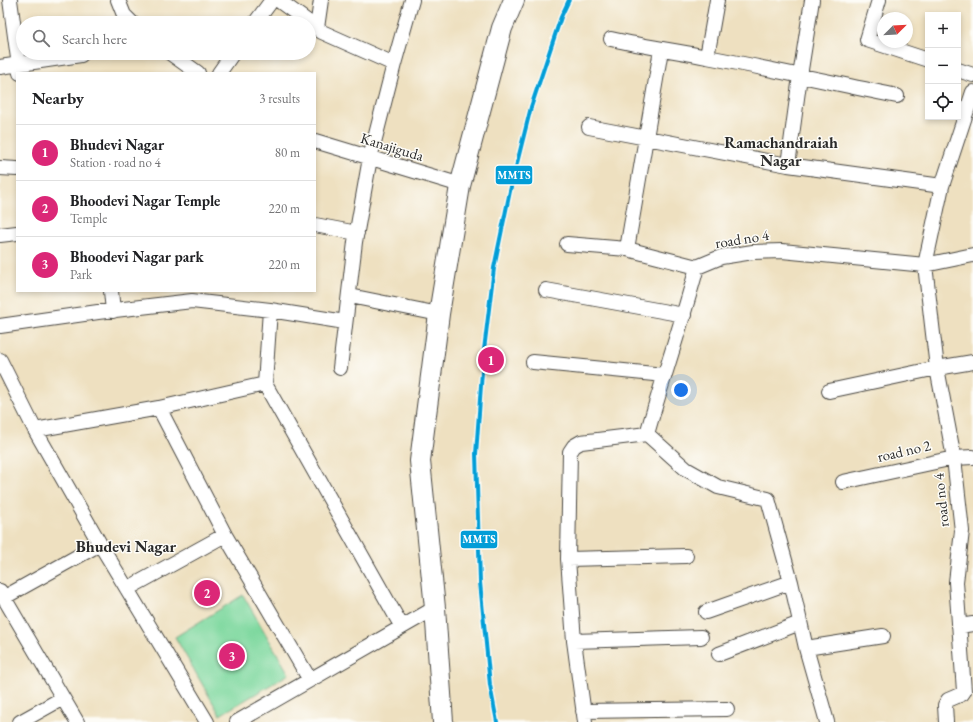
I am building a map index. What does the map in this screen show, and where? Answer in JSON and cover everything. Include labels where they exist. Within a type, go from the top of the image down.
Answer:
[{"type":"street","points":[[10,0],[16,41]]},
{"type":"street","points":[[118,0],[125,16]]},
{"type":"street","points":[[260,16],[272,0]]},
{"type":"street","points":[[278,0],[300,16]]},
{"type":"street","points":[[321,0],[317,28],[322,32],[394,64]]},
{"type":"street","points":[[340,368],[357,232],[370,158],[412,0]]},
{"type":"street","points":[[443,722],[435,608],[420,461],[439,314],[460,186],[502,28],[514,0]]},
{"type":"street","points":[[707,57],[717,0]]},
{"type":"street","points":[[788,164],[812,0]]},
{"type":"street","points":[[879,0],[867,40],[925,59]]},
{"type":"street","points":[[611,39],[897,96]]},
{"type":"street","points":[[627,249],[661,50]]},
{"type":"street","points":[[0,67],[20,69],[59,60]]},
{"type":"street","points":[[180,60],[197,72]]},
{"type":"street","points":[[220,72],[228,60]]},
{"type":"street","points":[[961,71],[973,75]]},
{"type":"street","name":"road no 4","points":[[946,722],[945,705],[948,700],[962,694],[964,691],[966,625],[956,582],[966,552],[962,531],[954,458],[937,368],[926,265],[942,186],[973,92]]},
{"type":"street","points":[[589,127],[788,164],[942,186]]},
{"type":"street","name":"Kanajiguda","points":[[316,141],[460,186]]},
{"type":"street","points":[[0,168],[16,169]]},
{"type":"street","points":[[316,225],[357,232]]},
{"type":"street","points":[[0,235],[16,233]]},
{"type":"street","points":[[567,244],[627,249],[697,267],[684,315],[664,374],[647,434]]},
{"type":"street","name":"road no 4","points":[[697,267],[721,257],[753,252],[782,251],[926,265],[973,255]]},
{"type":"street","points":[[546,290],[684,315]]},
{"type":"street","points":[[111,292],[114,311]]},
{"type":"street","points":[[350,296],[439,314]]},
{"type":"street","points":[[0,326],[192,301],[270,310],[345,322]]},
{"type":"street","points":[[270,310],[265,384],[402,627]]},
{"type":"street","points":[[0,360],[35,430],[100,544],[207,722]]},
{"type":"street","points":[[533,362],[664,374]]},
{"type":"street","points":[[829,391],[937,368],[973,362]]},
{"type":"street","points":[[35,430],[159,408],[265,384]]},
{"type":"street","points":[[159,408],[225,535],[310,680]]},
{"type":"street","points":[[727,709],[584,716],[574,641],[568,559],[570,452],[574,446],[581,442],[647,434],[686,469],[718,487],[768,499],[791,582],[806,648],[827,722]]},
{"type":"street","name":"road no 2","points":[[843,482],[954,458],[973,457]]},
{"type":"street","points":[[127,589],[225,535]]},
{"type":"street","points":[[77,722],[2,595],[100,544]]},
{"type":"street","points":[[568,559],[686,556]]},
{"type":"street","points":[[706,612],[791,582]]},
{"type":"street","points":[[236,722],[435,608]]},
{"type":"street","points":[[719,654],[800,623]]},
{"type":"street","points":[[574,641],[701,636]]},
{"type":"street","points":[[806,648],[883,636]]},
{"type":"street","points":[[20,722],[63,698]]},
{"type":"green space","points":[[243,595],[289,674],[220,715],[175,637]]},
{"type":"transit line","name":"MMTS","points":[[497,722],[490,685],[480,582],[476,454],[483,358],[494,268],[510,191],[531,107],[561,17],[569,0]]},
{"type":"place","name":"Bhudevi Nagar","points":[[491,360]]},
{"type":"place","name":"Bhoodevi Nagar Temple","points":[[207,593]]},
{"type":"place","name":"Bhoodevi Nagar park","points":[[232,656]]},
{"type":"district","name":"Ramachandraiah Nagar","points":[[781,151]]},
{"type":"district","name":"Bhudevi Nagar","points":[[126,546]]}]
